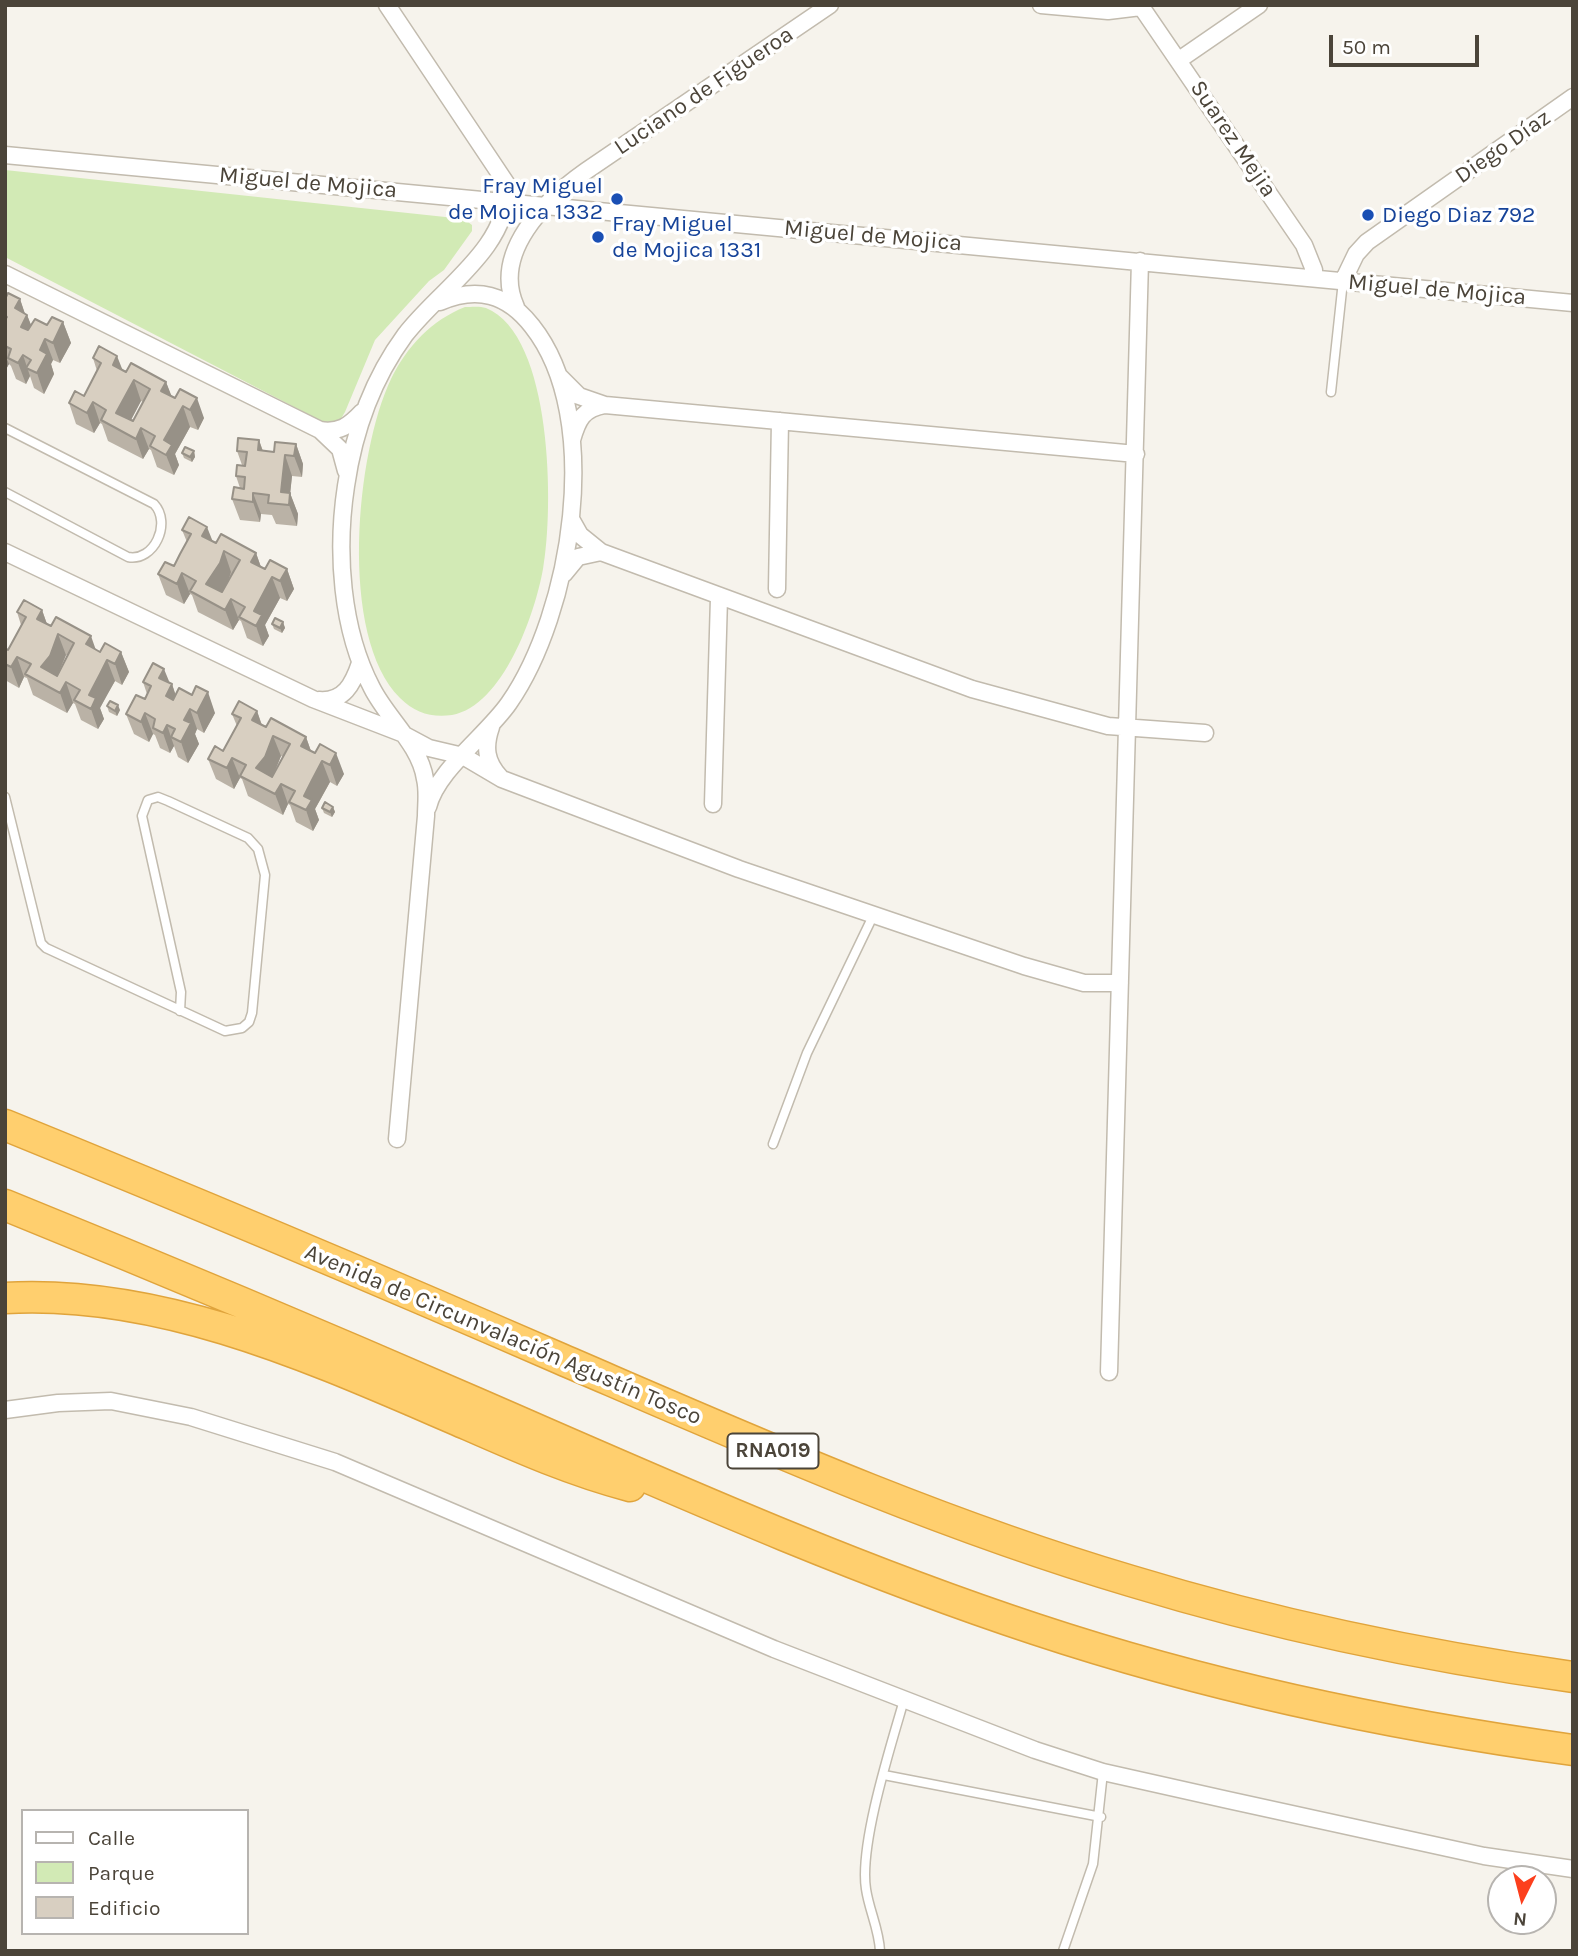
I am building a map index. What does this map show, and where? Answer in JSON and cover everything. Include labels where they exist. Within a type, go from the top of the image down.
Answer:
[{"type":"highway","name":"Avenida de Circunvalación Agustín Tosco","points":[[5,1125],[228,1217],[758,1445],[992,1536],[1129,1581],[1265,1618],[1408,1649],[1573,1677]]},
{"type":"highway","points":[[5,1205],[720,1508],[963,1604],[1161,1667],[1372,1717],[1573,1750]]},
{"type":"highway","points":[[5,1298],[38,1296],[106,1301],[220,1328],[366,1382],[579,1473],[720,1508]]},
{"type":"street","name":"Luciano de Figueroa","points":[[516,307],[508,284],[513,254],[522,237],[548,205],[586,171],[830,5]]},
{"type":"street","points":[[1041,5],[1108,11],[1140,6]]},
{"type":"street","points":[[1179,60],[1259,5]]},
{"type":"street","name":"Suarez Mejia","points":[[1140,6],[1304,245],[1314,270],[1313,278]]},
{"type":"street","points":[[391,7],[508,186],[504,218],[490,239],[406,334],[374,386],[363,410],[347,478],[342,516],[343,573],[360,663],[372,688],[417,757],[425,778],[426,816],[397,1139]]},
{"type":"street","name":"Diego Díaz","points":[[1343,281],[1356,254],[1367,242],[1573,97]]},
{"type":"street","name":"Miguel de Mojica","points":[[5,155],[1573,303]]},
{"type":"street","points":[[1109,1372],[1140,261]]},
{"type":"street","points":[[5,274],[320,430],[340,449],[347,478]]},
{"type":"street","points":[[426,816],[433,792],[491,725],[531,667],[543,642],[562,577],[571,519],[571,447],[567,412],[556,373],[534,328],[516,307],[495,295],[461,295],[433,304]]},
{"type":"street","points":[[556,373],[579,396],[605,405],[1136,454]]},
{"type":"street","points":[[571,447],[582,415],[590,408],[605,405]]},
{"type":"street","points":[[320,430],[339,430],[350,424],[363,410]]},
{"type":"street","points":[[777,589],[780,421]]},
{"type":"street","points":[[571,519],[580,535],[601,552],[719,598],[972,689],[1089,722],[1129,729],[1205,733]]},
{"type":"street","points":[[5,552],[313,699],[401,733],[429,748],[463,756],[502,779],[873,916],[1067,979],[1100,985],[1120,983]]},
{"type":"street","points":[[562,577],[572,561],[589,552],[601,552]]},
{"type":"street","points":[[713,804],[719,598]]},
{"type":"street","points":[[313,699],[322,701],[338,698],[349,690],[360,663]]},
{"type":"street","points":[[491,725],[487,755],[492,769],[502,779]]},
{"type":"street","points":[[5,1410],[58,1403],[111,1401],[191,1418],[335,1462],[761,1644],[904,1700],[1103,1772],[1484,1856],[1573,1869]]},
{"type":"lane","points":[[1331,392],[1343,281]]},
{"type":"lane","points":[[5,428],[154,504],[162,514],[162,526],[149,553],[134,558],[5,492]]},
{"type":"lane","points":[[5,797],[41,943],[46,948],[180,1011],[225,1031],[242,1028],[249,1022],[252,1013],[265,875],[258,849],[248,838],[158,797],[148,800],[142,816],[181,992],[180,1011]]},
{"type":"lane","points":[[773,1144],[807,1053],[873,916]]},
{"type":"lane","points":[[880,1951],[876,1917],[866,1889],[865,1861],[904,1700]]},
{"type":"lane","points":[[1063,1951],[1093,1864],[1101,1817],[1103,1772]]},
{"type":"lane","points":[[884,1775],[1101,1817]]},
{"type":"green space","points":[[5,170],[464,219],[472,225],[472,231],[444,270],[429,281],[375,340],[345,412],[339,422],[327,424],[5,257]]},
{"type":"green space","points":[[465,307],[486,308],[508,325],[525,352],[544,426],[548,507],[546,542],[543,569],[533,610],[514,656],[501,677],[487,695],[470,708],[452,715],[438,716],[418,711],[406,703],[380,669],[368,632],[361,589],[359,543],[362,496],[379,411],[397,367],[431,327]]},
{"type":"building","points":[[8,293],[20,299],[15,308],[27,315],[21,327],[28,330],[35,319],[47,325],[52,317],[63,322],[53,343],[45,339],[40,350],[47,354],[37,373],[26,368],[31,360],[23,355],[18,363],[8,358],[11,349],[5,346],[5,299]]},
{"type":"building","points":[[99,346],[117,356],[113,365],[126,372],[131,363],[166,382],[161,391],[175,398],[180,389],[197,398],[190,410],[183,406],[164,440],[172,445],[166,455],[150,446],[155,436],[141,428],[136,439],[101,420],[106,410],[93,402],[87,413],[69,403],[75,391],[84,396],[101,363],[93,358]],"holes":[[[134,380],[150,389],[133,421],[116,413]]]},
{"type":"building","points":[[238,438],[259,440],[258,450],[274,452],[275,442],[296,444],[294,456],[285,455],[281,492],[290,493],[289,505],[268,503],[269,495],[253,493],[253,502],[232,499],[234,487],[244,489],[245,477],[236,476],[237,465],[245,466],[247,452],[237,451]]},
{"type":"building","points":[[185,447],[194,451],[190,457],[182,453]]},
{"type":"building","points":[[189,517],[207,527],[202,536],[216,543],[221,534],[256,553],[251,562],[265,569],[270,560],[287,569],[280,581],[272,577],[254,611],[262,615],[256,626],[239,617],[245,607],[231,599],[225,610],[190,591],[196,581],[182,573],[177,584],[158,574],[165,562],[174,566],[191,534],[182,530]],"holes":[[[224,551],[240,560],[222,592],[206,584],[220,563]]]},
{"type":"building","points":[[24,600],[42,610],[37,619],[51,626],[56,617],[91,636],[86,644],[100,652],[105,643],[121,652],[115,664],[107,660],[89,695],[96,698],[91,709],[74,700],[80,690],[66,682],[60,693],[25,674],[31,664],[17,657],[11,667],[5,664],[5,648],[8,650],[26,617],[17,612]],"holes":[[[58,634],[74,643],[57,676],[41,667],[50,656]]]},
{"type":"building","points":[[275,618],[283,622],[280,628],[272,624]]},
{"type":"building","points":[[153,663],[164,669],[159,678],[172,684],[166,696],[173,700],[179,688],[192,695],[196,686],[208,692],[197,713],[190,709],[184,720],[191,723],[181,742],[171,737],[175,729],[167,725],[163,733],[153,728],[155,719],[145,713],[141,722],[126,714],[136,695],[145,699],[151,686],[143,682]]},
{"type":"building","points":[[110,701],[118,705],[115,711],[107,706]]},
{"type":"building","points":[[239,701],[257,711],[252,720],[266,727],[271,718],[306,737],[301,746],[315,753],[320,744],[336,753],[330,765],[322,761],[304,796],[312,800],[306,810],[289,802],[295,791],[281,784],[275,794],[240,776],[246,765],[232,758],[227,768],[208,759],[215,746],[223,751],[241,718],[232,714]],"holes":[[[273,736],[290,744],[272,777],[256,768],[265,757]]]},
{"type":"building","points":[[325,802],[333,807],[330,812],[322,808]]},
{"type":"place","name":"Fray Miguel de Mojica 1332","points":[[617,199]]},
{"type":"place","name":"Diego Diaz 792","points":[[1368,215]]},
{"type":"place","name":"Fray Miguel de Mojica 1331","points":[[598,237]]}]
